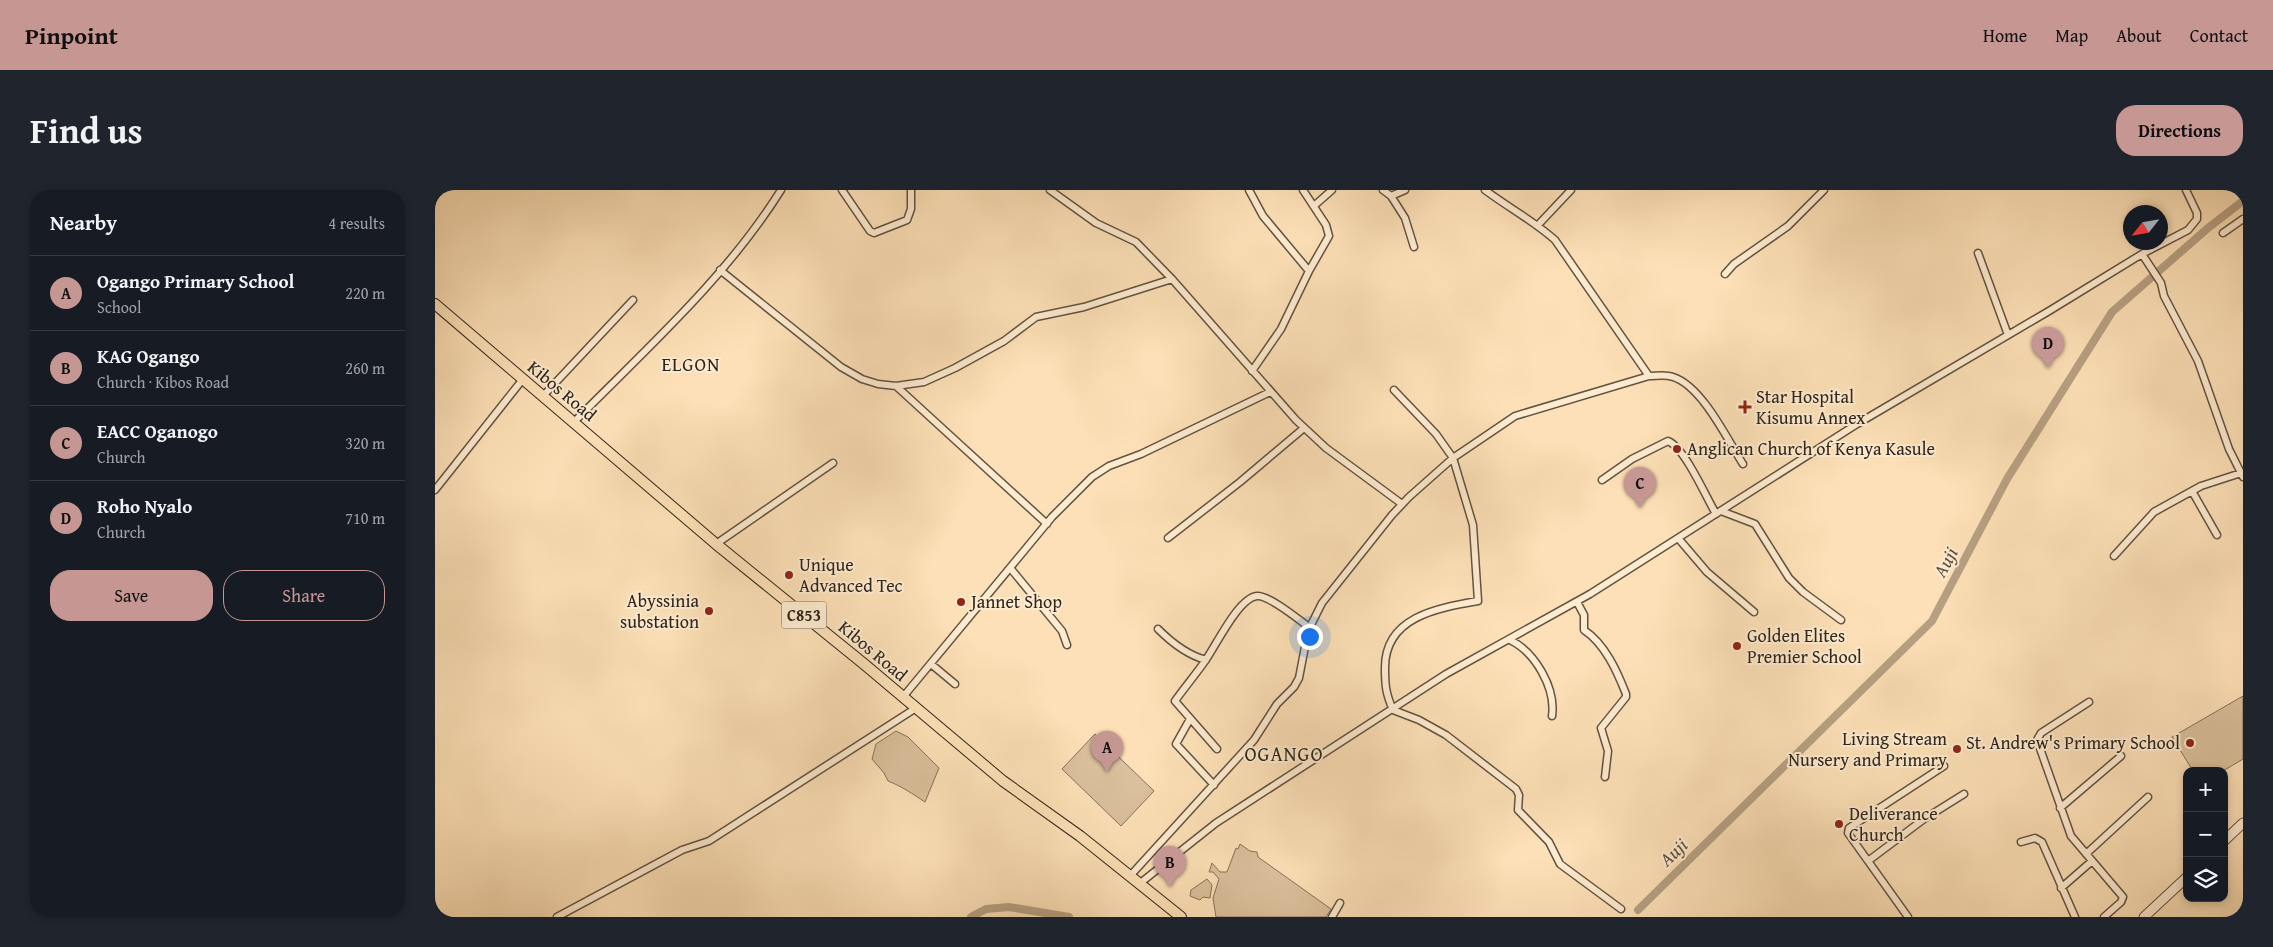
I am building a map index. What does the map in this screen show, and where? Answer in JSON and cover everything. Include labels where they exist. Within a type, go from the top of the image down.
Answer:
[{"type":"main road","name":"Kibos Road","points":[[435,304],[717,544],[1003,781],[1080,836],[1181,917]]},
{"type":"street","points":[[574,422],[691,304],[720,270],[781,190]]},
{"type":"street","points":[[842,190],[873,233],[907,220],[911,209],[911,190]]},
{"type":"street","points":[[1050,190],[1096,223],[1136,242],[1172,279],[1270,392],[1304,428],[1341,460],[1402,504]]},
{"type":"street","points":[[1249,190],[1263,216],[1309,271]]},
{"type":"street","points":[[1252,371],[1281,328],[1309,271],[1329,236],[1327,225],[1303,190]]},
{"type":"street","points":[[1315,205],[1332,190]]},
{"type":"street","points":[[1383,190],[1391,196],[1405,218],[1414,247]]},
{"type":"street","points":[[1391,196],[1405,190]]},
{"type":"street","points":[[1485,190],[1538,225],[1555,240],[1649,376]]},
{"type":"street","points":[[1538,225],[1571,190]]},
{"type":"street","points":[[1725,274],[1734,264],[1788,226],[1824,190]]},
{"type":"street","points":[[1139,884],[1216,823],[1446,674],[1577,602],[1857,424],[2142,254],[2188,230],[2194,224],[2197,213],[2186,190]]},
{"type":"street","points":[[2223,233],[2243,219]]},
{"type":"street","points":[[1978,253],[2008,335]]},
{"type":"street","points":[[2114,556],[2154,512],[2191,490],[2209,482],[2242,475],[2219,422],[2203,373],[2164,296],[2161,283],[2142,254]]},
{"type":"street","points":[[720,270],[841,367],[862,379],[896,386],[924,382],[955,368],[1019,331],[1037,317],[1084,307],[1172,279]]},
{"type":"street","points":[[543,396],[633,300]]},
{"type":"street","points":[[1129,876],[1254,740],[1277,704],[1293,687],[1299,678],[1309,627],[1322,603],[1402,504],[1453,458],[1515,416],[1649,376],[1673,377],[1689,386],[1709,410],[1743,464]]},
{"type":"street","points":[[435,490],[523,379]]},
{"type":"street","points":[[896,386],[1047,524]]},
{"type":"street","points":[[1394,390],[1435,434],[1453,458],[1473,525],[1478,601],[1447,606],[1422,614],[1394,636],[1385,653],[1385,692],[1393,710],[1419,720],[1446,735],[1516,789],[1519,795],[1518,810],[1549,842],[1561,864],[1621,909]]},
{"type":"street","points":[[903,698],[1066,501],[1092,477],[1109,466],[1141,454],[1270,392]]},
{"type":"street","points":[[1167,538],[1240,482],[1304,428]]},
{"type":"street","points":[[1602,480],[1632,459],[1668,441],[1677,446],[1718,513],[1755,524],[1789,578],[1803,592],[1841,620]]},
{"type":"street","points":[[717,544],[833,463]]},
{"type":"street","points":[[2191,490],[2217,535]]},
{"type":"street","points":[[1678,538],[1707,572],[1754,612]]},
{"type":"street","points":[[1011,569],[1061,631],[1067,645]]},
{"type":"street","points":[[1217,749],[1175,700],[1206,660],[1227,626],[1243,605],[1257,596],[1265,598],[1309,627]]},
{"type":"street","points":[[1577,602],[1584,615],[1584,630],[1596,640],[1606,654],[1626,694],[1626,697],[1601,728],[1608,751],[1605,777]]},
{"type":"street","points":[[1158,629],[1172,642],[1194,657],[1206,660]]},
{"type":"street","points":[[1509,640],[1528,651],[1538,664],[1552,700],[1552,716]]},
{"type":"street","points":[[931,664],[955,684]]},
{"type":"street","points":[[2089,702],[2041,733],[2037,738],[2071,836],[2123,897],[2121,902],[2104,917]]},
{"type":"street","points":[[557,917],[682,850],[709,841],[916,708]]},
{"type":"street","points":[[1190,719],[1176,744],[1214,785]]},
{"type":"street","points":[[2060,808],[2121,756]]},
{"type":"street","points":[[1908,917],[1847,832],[1849,828],[1944,766]]},
{"type":"street","points":[[1868,861],[1924,819],[1964,794]]},
{"type":"street","points":[[2086,854],[2148,798]]},
{"type":"street","points":[[2228,837],[2243,823]]},
{"type":"street","points":[[2021,842],[2035,838],[2042,842],[2075,917]]},
{"type":"street","points":[[2061,888],[2092,862]]},
{"type":"street","points":[[2144,917],[2183,881]]},
{"type":"street","points":[[1332,917],[1339,903]]},
{"type":"shaded area","points":[[2243,696],[2243,759],[2228,768],[2191,767],[2172,737]]},
{"type":"shaded area","points":[[896,731],[908,737],[939,768],[925,802],[888,781],[872,759],[876,744]]},
{"type":"shaded area","points":[[1095,734],[1154,791],[1121,826],[1062,769]]},
{"type":"shaded area","points":[[1240,844],[1250,851],[1257,852],[1258,857],[1331,909],[1326,917],[1216,917],[1213,898],[1219,879],[1213,872],[1209,872],[1212,863],[1220,872],[1227,872],[1236,848],[1238,849]]},
{"type":"shaded area","points":[[1207,879],[1212,885],[1210,898],[1203,897],[1200,900],[1190,896],[1191,890]]},
{"type":"waterway","name":"Auji","points":[[1638,910],[1932,621],[2007,479],[2112,312],[2208,228],[2243,201]]},
{"type":"waterway","points":[[971,917],[986,909],[1009,907],[1069,917]]},
{"type":"place","name":"Roho Nyalo","points":[[2048,368]]},
{"type":"place","name":"Star Hospital Kisumu Annex","points":[[1745,407]]},
{"type":"place","name":"Anglican Church of Kenya Kasule","points":[[1677,449]]},
{"type":"place","name":"EACC Oganogo","points":[[1640,508]]},
{"type":"place","name":"Unique Advanced Tec","points":[[789,575]]},
{"type":"place","name":"Jannet Shop","points":[[961,602]]},
{"type":"place","name":"Abyssinia substation","points":[[709,611]]},
{"type":"place","name":"Golden Elites Premier School","points":[[1737,646]]},
{"type":"place","name":"St. Andrew's Primary School","points":[[2190,743]]},
{"type":"place","name":"Living Stream Nursery and Primary","points":[[1957,749]]},
{"type":"place","name":"Ogango Primary School","points":[[1107,772]]},
{"type":"place","name":"Deliverance Church","points":[[1839,824]]},
{"type":"place","name":"KAG Ogango","points":[[1170,887]]},
{"type":"district","name":"ELGON","points":[[691,364]]},
{"type":"district","name":"OGANGO","points":[[1284,754]]}]
